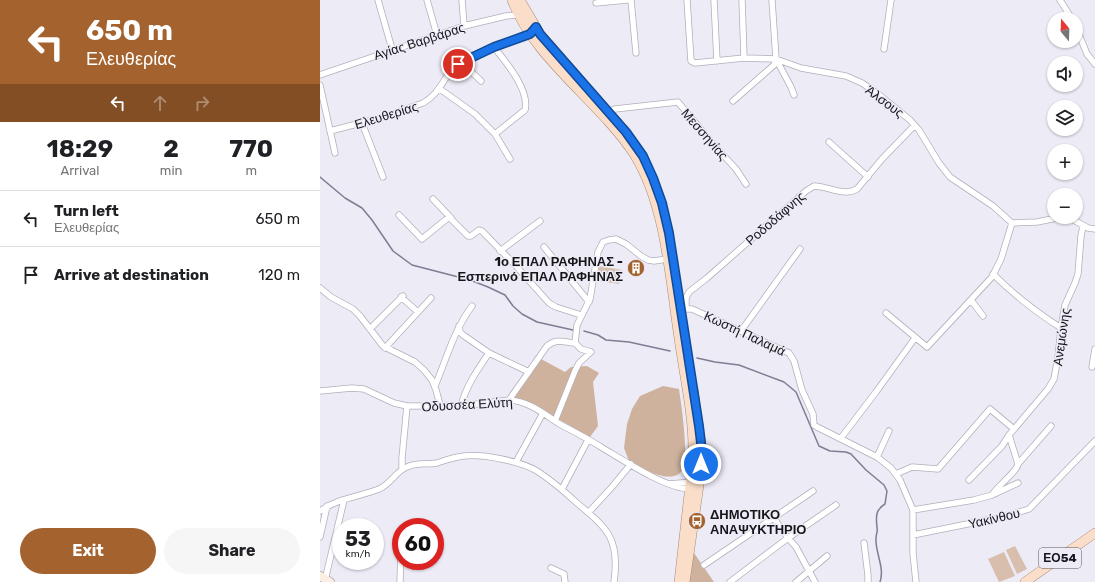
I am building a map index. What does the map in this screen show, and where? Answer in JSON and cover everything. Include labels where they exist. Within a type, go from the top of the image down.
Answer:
[{"type":"main road","points":[[512,0],[519,15],[533,30],[540,34],[639,150],[659,192],[669,233],[683,309],[701,445],[693,485],[679,582]]},
{"type":"main road","points":[[520,0],[533,30],[550,58],[612,125],[637,160],[648,180],[656,205],[667,259],[690,416],[693,449],[693,485],[685,582]]},
{"type":"main road","name":"ΕΟ54","points":[[1025,582],[1095,533]]},
{"type":"street","points":[[378,0],[392,49]]},
{"type":"street","points":[[427,0],[437,35]]},
{"type":"street","points":[[462,0],[464,26]]},
{"type":"street","points":[[596,3],[627,0]]},
{"type":"street","points":[[632,0],[636,54]]},
{"type":"street","name":"Άλσους","points":[[687,0],[691,61],[695,63],[744,58],[776,59],[801,68],[846,76],[862,83],[910,120],[919,130],[939,163],[950,177],[993,206],[1012,223]]},
{"type":"street","points":[[714,0],[717,61]]},
{"type":"street","points":[[742,0],[744,58]]},
{"type":"street","points":[[733,101],[774,65],[776,59],[772,0]]},
{"type":"street","points":[[884,49],[891,0]]},
{"type":"street","points":[[1060,0],[1068,12]]},
{"type":"street","name":"Αγίας Βαρβάρας","points":[[320,75],[392,49],[464,26],[506,16],[519,15]]},
{"type":"street","name":"Ελευθερίας","points":[[330,130],[362,123],[423,103],[429,100],[440,88],[452,70],[461,62],[533,30]]},
{"type":"street","points":[[1083,44],[1087,54],[1095,64]]},
{"type":"street","points":[[494,47],[519,80],[526,104],[525,110],[495,134]]},
{"type":"street","points":[[776,59],[794,95]]},
{"type":"street","points":[[461,62],[481,81]]},
{"type":"street","points":[[320,85],[335,153]]},
{"type":"street","points":[[440,88],[475,114],[495,134],[510,159]]},
{"type":"street","name":"Μεσσηνίας","points":[[608,112],[615,109],[678,102],[736,169],[746,184]]},
{"type":"street","points":[[362,123],[383,177]]},
{"type":"street","name":"Ροδοδάφνης","points":[[683,309],[689,292],[810,188],[817,186],[843,192],[853,191],[860,186],[882,159],[914,126]]},
{"type":"street","points":[[829,142],[868,177]]},
{"type":"street","points":[[433,199],[468,236],[471,236],[479,230],[482,231],[500,251],[510,259],[552,306],[581,315]]},
{"type":"street","points":[[399,215],[422,239],[446,218],[452,218]]},
{"type":"street","points":[[886,313],[927,347],[972,300],[993,274],[1001,259],[1012,223],[1070,218],[1083,226],[1095,229]]},
{"type":"street","points":[[500,251],[540,221]]},
{"type":"street","name":"Ανεμώνης","points":[[969,480],[1002,446],[1009,435],[1048,389],[1054,379],[1064,305],[1078,274],[1080,236],[1083,226]]},
{"type":"street","points":[[575,343],[581,315],[589,302],[598,252],[601,245],[606,241],[613,239],[619,240],[648,260],[654,261],[667,259]]},
{"type":"street","points":[[544,247],[589,302]]},
{"type":"street","points":[[742,330],[800,249]]},
{"type":"street","points":[[993,274],[1017,297],[1037,313],[1061,328]]},
{"type":"street","points":[[320,288],[331,297],[353,309],[385,348],[415,362],[424,370],[435,386],[440,405]]},
{"type":"street","points":[[370,329],[402,296],[418,312]]},
{"type":"street","points":[[385,348],[431,298]]},
{"type":"street","points":[[972,300],[983,316]]},
{"type":"street","points":[[435,386],[459,326],[472,306]]},
{"type":"street","name":"Κωστή Παλαμά","points":[[683,309],[692,309],[742,330],[789,353],[794,361],[802,390],[813,414],[814,425],[877,457],[885,462],[896,474],[904,486],[912,510],[913,553],[916,582]]},
{"type":"street","points":[[459,326],[460,332],[463,335],[489,353],[529,372]]},
{"type":"street","points":[[841,438],[915,338]]},
{"type":"street","points":[[509,400],[537,363],[547,346],[559,340],[575,343],[581,349],[591,352],[579,363],[555,420]]},
{"type":"street","points":[[1092,367],[1095,349]]},
{"type":"street","points":[[461,406],[464,396],[489,353]]},
{"type":"street","name":"Οδυσσέα Ελύτη","points":[[320,391],[352,388],[364,389],[394,403],[407,406],[461,406],[509,400],[522,402],[657,479],[675,487],[693,485]]},
{"type":"street","points":[[402,469],[407,406]]},
{"type":"street","points":[[896,474],[912,467],[938,469],[990,410],[1014,429]]},
{"type":"street","points":[[516,462],[543,413]]},
{"type":"street","points":[[992,495],[999,485],[1018,467],[1018,464],[1051,426]]},
{"type":"street","points":[[877,457],[889,431]]},
{"type":"street","points":[[1009,435],[1018,464]]},
{"type":"street","points":[[562,490],[588,440]]},
{"type":"street","name":"Υακίνθου","points":[[913,535],[1023,512],[1034,504],[1095,440]]},
{"type":"street","points":[[320,511],[327,506],[370,492],[386,485],[402,469],[408,466],[432,464],[462,456],[477,456],[516,462],[537,471],[562,490],[589,512],[608,533],[613,542],[616,565],[614,582]]},
{"type":"street","points":[[589,512],[603,498],[631,464]]},
{"type":"street","points":[[912,510],[974,500],[992,495],[1018,483]]},
{"type":"street","points":[[704,565],[812,491]]},
{"type":"street","points":[[325,579],[344,500]]},
{"type":"street","points":[[730,582],[788,538],[836,505]]},
{"type":"street","points":[[320,537],[327,506]]},
{"type":"street","points":[[773,517],[796,547],[810,570],[815,582]]},
{"type":"street","points":[[864,543],[868,582]]},
{"type":"street","points":[[796,582],[827,556]]},
{"type":"street","points":[[551,568],[564,574],[565,582]]},
{"type":"street","points":[[400,570],[400,582]]},
{"type":"shaded area","points":[[599,266],[622,270],[619,284],[597,281]]},
{"type":"shaded area","points":[[541,359],[565,372],[571,367],[587,366],[599,373],[593,382],[598,426],[590,437],[535,406],[512,399]]},
{"type":"shaded area","points":[[663,386],[679,389],[685,446],[685,458],[680,473],[675,476],[668,477],[661,476],[629,461],[624,448],[627,424],[632,409],[640,396]]},
{"type":"shaded area","points":[[1015,546],[1027,569],[1017,574],[1006,550]]},
{"type":"shaded area","points":[[1004,552],[1015,576],[999,582],[988,559]]},
{"type":"shaded area","points":[[694,553],[714,582],[689,582]]},
{"type":"waterway","points":[[320,177],[345,198],[362,208],[393,251],[412,265],[470,280],[488,287],[505,295],[513,306],[522,314],[537,322],[573,330]]},
{"type":"waterway","points":[[584,331],[598,335],[606,340],[629,342],[670,351]]},
{"type":"waterway","points":[[697,358],[739,365],[784,382],[796,392],[819,446],[830,451],[846,452],[851,454],[866,470],[884,485],[887,491],[885,504],[879,509],[876,517],[876,544],[881,565],[880,582]]},
{"type":"place","name":"1ο ΕΠΑΛ ΡΑΦΗΝΑΣ - Εσπερινό ΕΠΑΛ ΡΑΦΗΝΑΣ","points":[[636,268]]},
{"type":"place","name":"ΔΗΜΟΤΙΚΟ ΑΝΑΨΥΚΤΗΡΙΟ","points":[[697,521]]},
{"type":"route","points":[[458,64],[494,47],[530,34],[536,27],[540,34],[617,121],[643,156],[659,192],[669,233],[699,426],[702,451],[701,464]]}]
